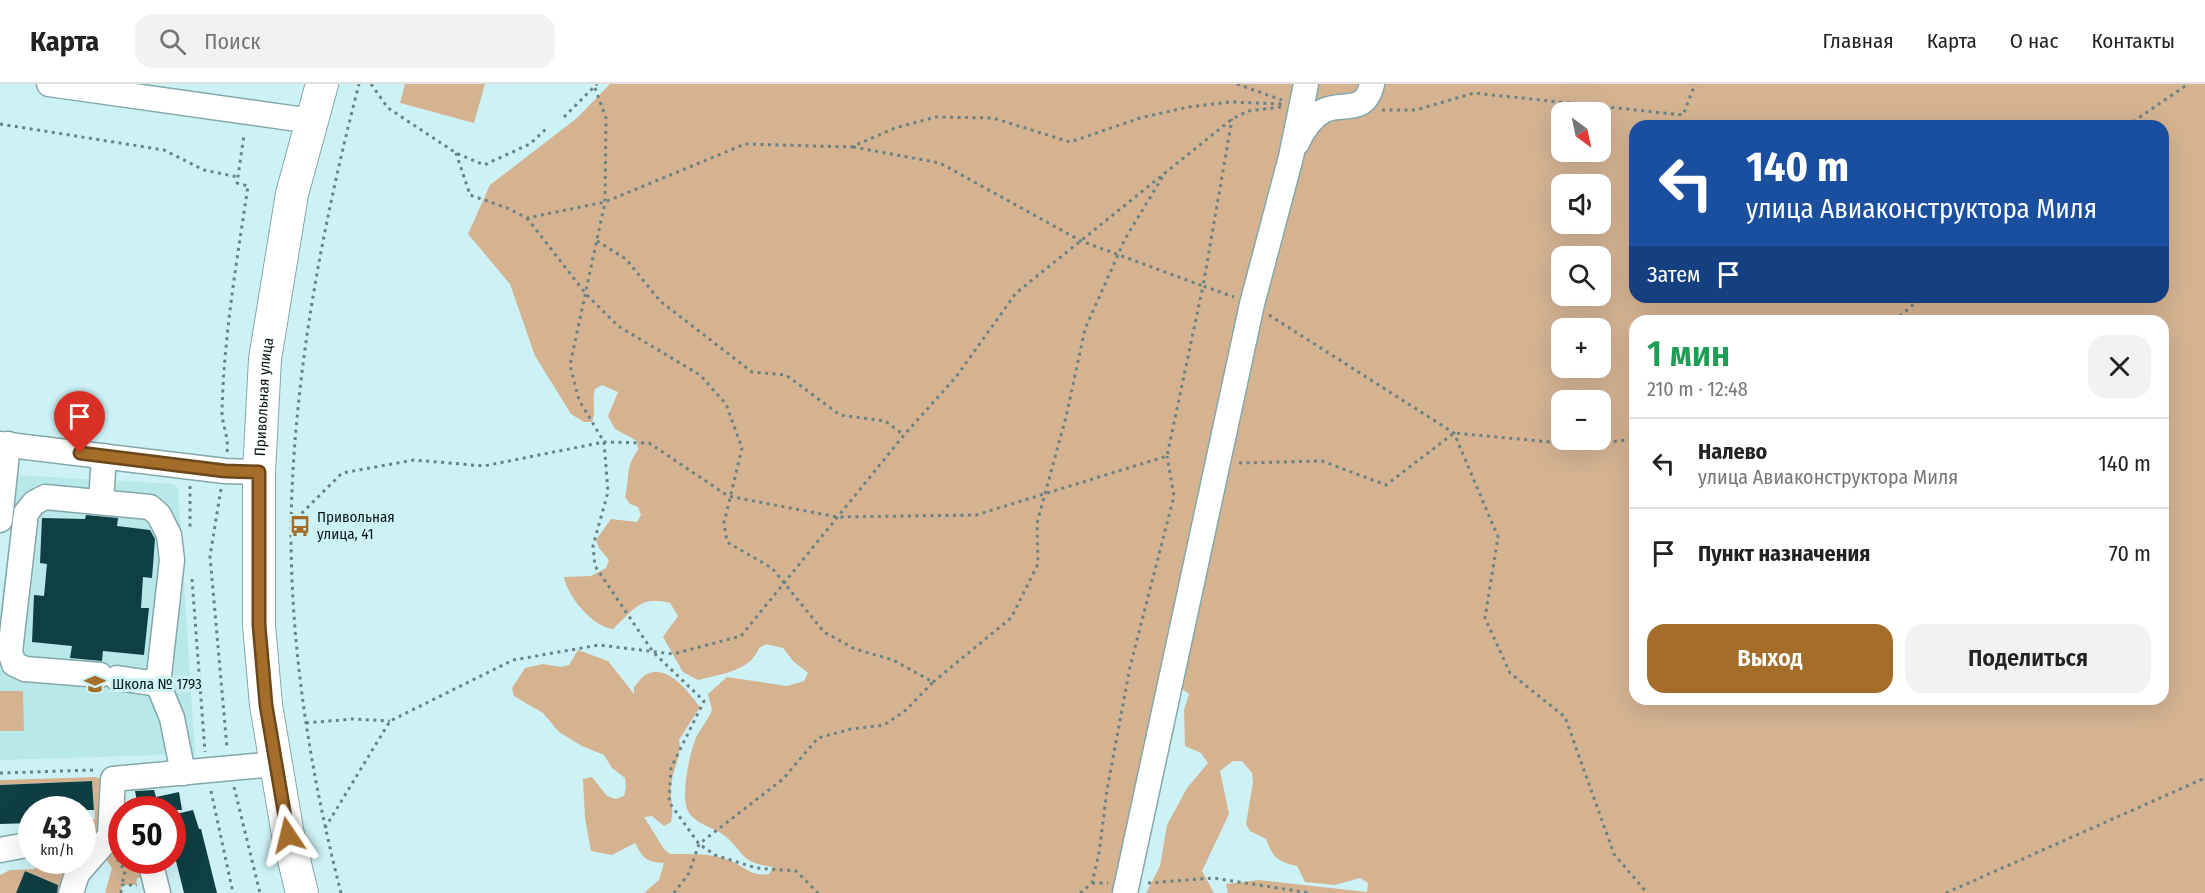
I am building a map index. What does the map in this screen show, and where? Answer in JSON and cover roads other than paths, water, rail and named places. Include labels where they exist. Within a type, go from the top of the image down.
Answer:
[{"type":"main road","name":"Привольная улица","points":[[302,893],[275,764],[266,705],[259,625],[259,472],[265,359],[292,194],[322,84]]},
{"type":"street","points":[[49,84],[80,86],[312,120]]},
{"type":"street","points":[[1318,84],[1321,98],[1329,105],[1338,108]]},
{"type":"street","points":[[1291,157],[1302,132],[1312,119],[1325,110],[1361,103],[1368,96],[1372,84]]},
{"type":"street","points":[[1126,889],[1220,464],[1252,303],[1291,157],[1303,95]]},
{"type":"street","points":[[1,507],[4,444],[225,471],[259,472]]},
{"type":"street","points":[[101,502],[104,456]]},
{"type":"street","points":[[158,684],[108,676],[25,669],[14,664],[10,652],[26,513],[34,503],[45,497],[101,502],[150,507],[159,515],[169,535],[172,560],[158,684],[172,718],[206,771]]},
{"type":"street","points":[[71,893],[77,874],[105,838],[113,778],[275,764]]},
{"type":"street","points":[[0,850],[18,847]]},
{"type":"street","points":[[153,874],[158,893]]},
{"type":"place","name":"Привольная улица, 41","points":[[300,526]]},
{"type":"place","name":"Школа № 1793","points":[[95,684]]}]
